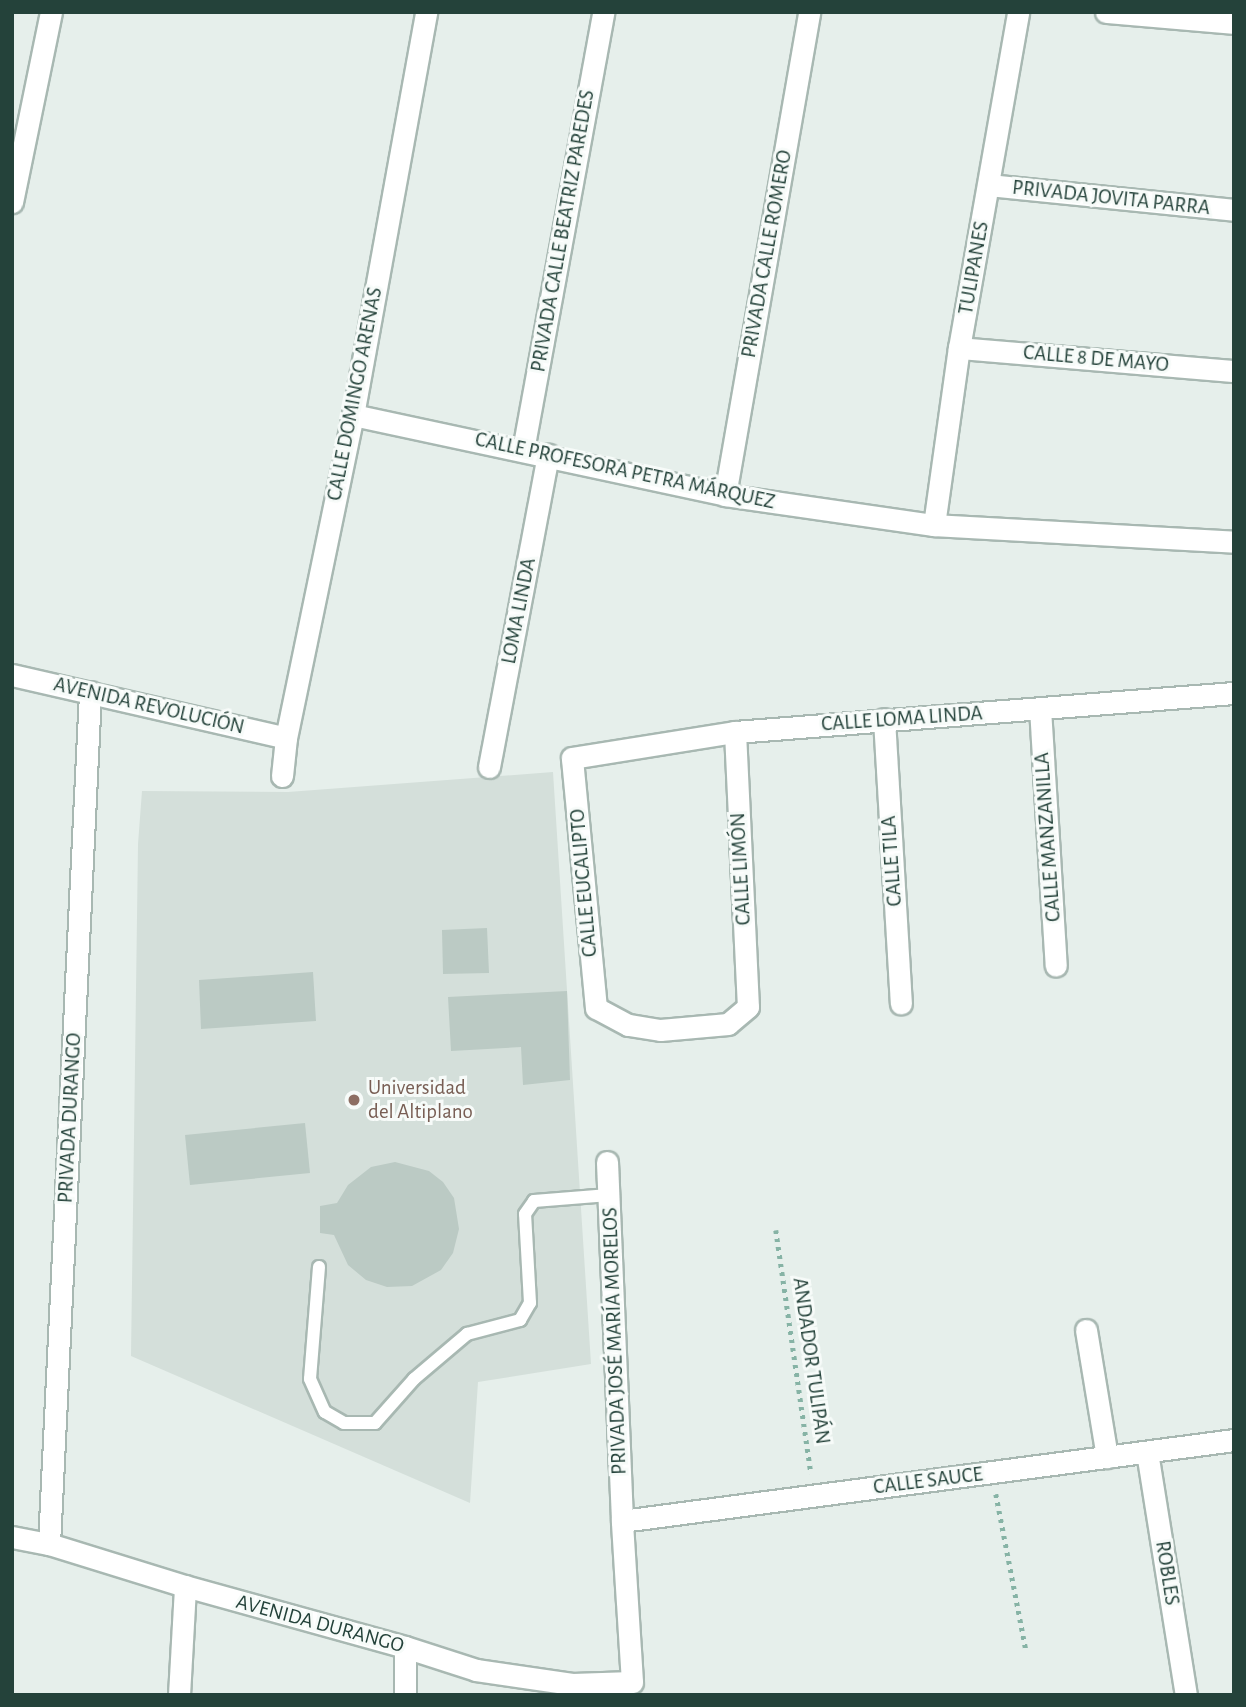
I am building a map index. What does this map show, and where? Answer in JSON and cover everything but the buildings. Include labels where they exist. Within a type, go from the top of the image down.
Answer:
[{"type":"street","points":[[12,202],[51,12]]},
{"type":"street","name":"CALLE DOMINGO ARENAS","points":[[282,776],[286,738],[353,415],[426,12]]},
{"type":"street","name":"PRIVADA CALLE BEATRIZ PAREDES","points":[[523,450],[603,12]]},
{"type":"street","name":"PRIVADA CALLE ROMERO","points":[[726,495],[809,12]]},
{"type":"street","name":"TULIPANES","points":[[934,525],[959,348],[1018,12]]},
{"type":"street","points":[[1106,12],[1234,23]]},
{"type":"street","name":"PRIVADA JOVITA PARRA","points":[[989,185],[1234,210]]},
{"type":"street","name":"CALLE 8 DE MAYO","points":[[959,348],[1234,371]]},
{"type":"street","name":"CALLE PROFESORA PETRA MÁRQUEZ","points":[[353,415],[726,495],[934,525],[1234,542]]},
{"type":"street","name":"LOMA LINDA","points":[[489,767],[548,455]]},
{"type":"street","name":"AVENIDA REVOLUCIÓN","points":[[12,675],[286,738]]},
{"type":"street","name":"PRIVADA DURANGO","points":[[49,1545],[90,692]]},
{"type":"street","name":"CALLE LOMA LINDA","points":[[572,758],[735,732],[1234,694]]},
{"type":"street","name":"CALLE MANZANILLA","points":[[1040,708],[1056,966]]},
{"type":"street","name":"CALLE TILA","points":[[884,719],[901,1003]]},
{"type":"street","name":"CALLE LIMÓN","points":[[596,1008],[628,1025],[660,1030],[728,1024],[748,1007],[735,732]]},
{"type":"street","name":"CALLE EUCALIPTO","points":[[572,758],[596,1008]]},
{"type":"street","name":"PRIVADA JOSÉ MARÍA MORELOS","points":[[607,1162],[622,1521]]},
{"type":"street","points":[[1086,1330],[1107,1457]]},
{"type":"street","name":"CALLE SAUCE","points":[[622,1521],[1234,1440]]},
{"type":"street","name":"ROBLES","points":[[1147,1452],[1186,1695]]},
{"type":"street","points":[[622,1521],[633,1688]]},
{"type":"street","name":"AVENIDA DURANGO","points":[[12,1537],[49,1545],[405,1647],[476,1670],[572,1684],[633,1688]]},
{"type":"street","points":[[179,1695],[185,1586]]},
{"type":"street","points":[[405,1647],[405,1695]]},
{"type":"lane","points":[[319,1267],[310,1379],[325,1412],[344,1423],[375,1423],[414,1379],[467,1334],[520,1320],[530,1303],[525,1214],[534,1201],[609,1195]]},
{"type":"path","name":"ANDADOR TULIPÁN","points":[[776,1230],[815,1495]]},
{"type":"path","points":[[992,1472],[1026,1650]]},
{"type":"shaded area","name":"Universidad del Altiplano","points":[[553,772],[591,1364],[478,1382],[470,1503],[131,1356],[138,844],[142,791],[288,792]]},
{"type":"place","name":"Universidad del Altiplano","points":[[354,1100]]}]
